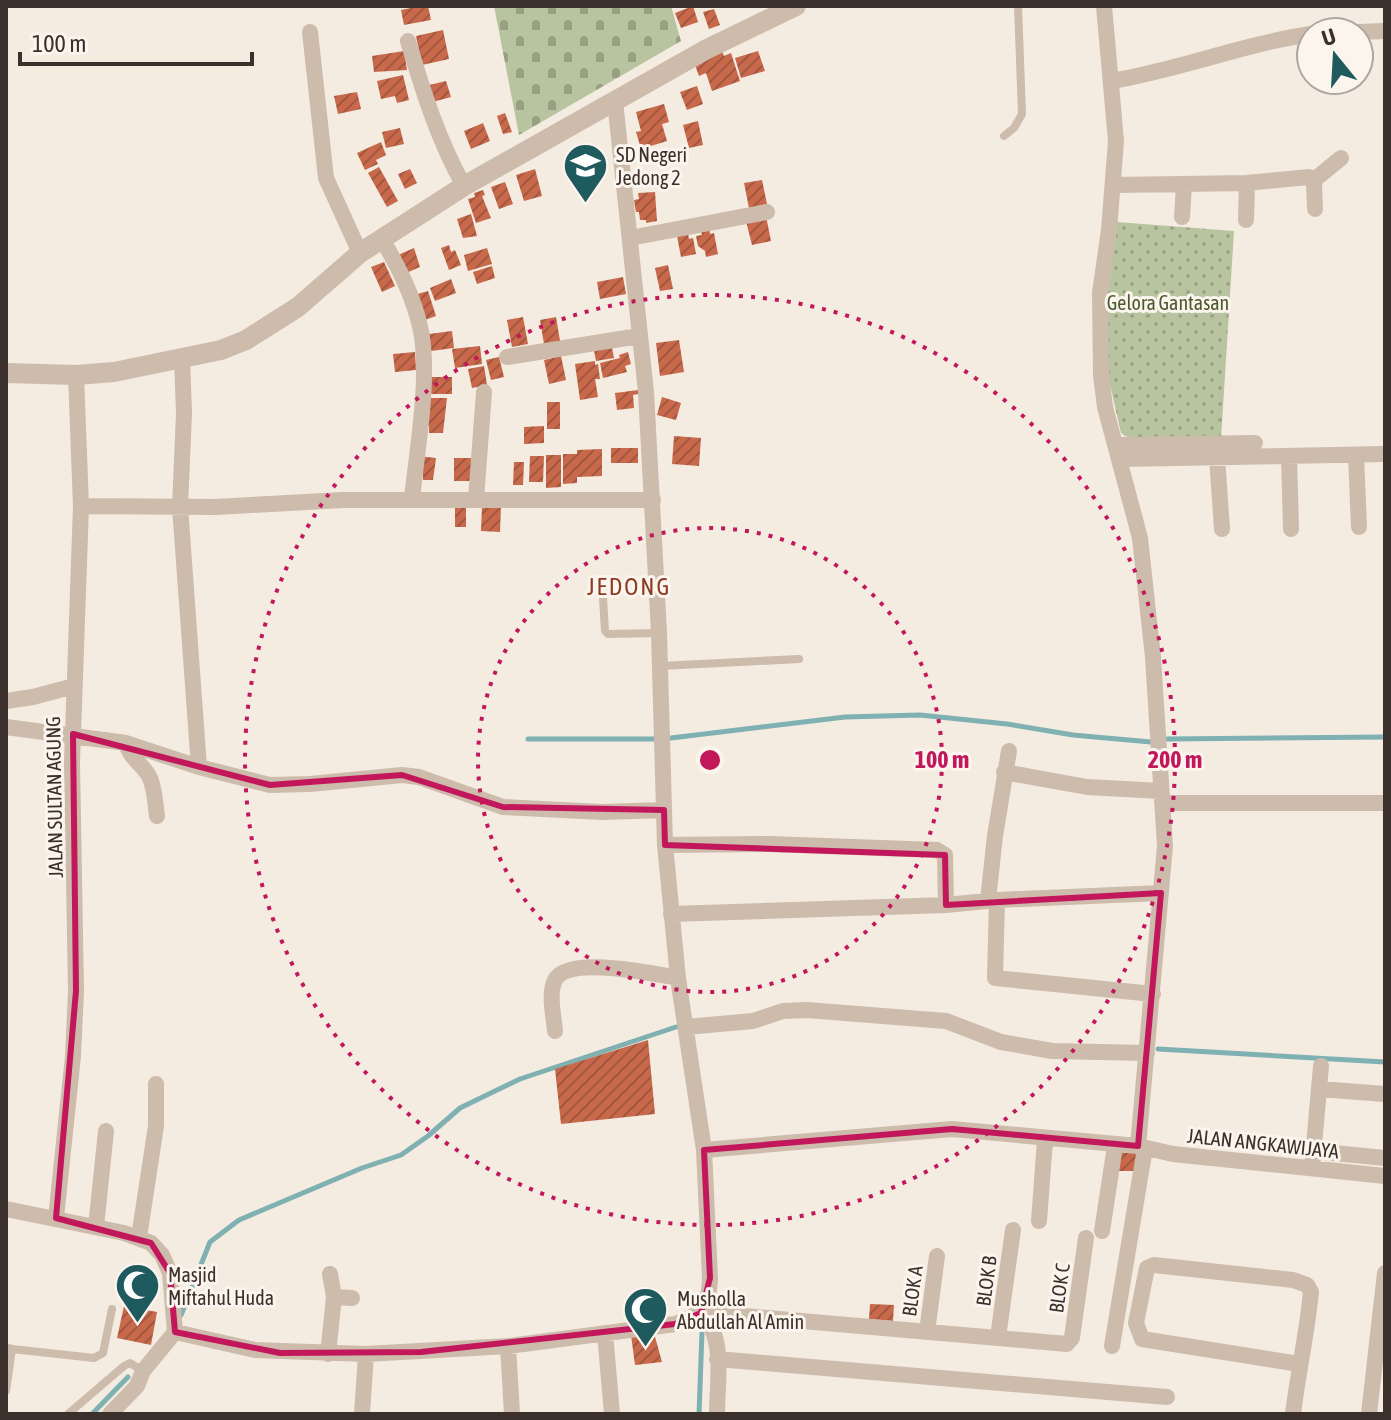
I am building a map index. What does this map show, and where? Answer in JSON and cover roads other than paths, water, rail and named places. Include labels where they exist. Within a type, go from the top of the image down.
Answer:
[{"type":"street","points":[[6,373],[76,375],[114,372],[221,350],[269,328],[360,253],[464,186],[707,49],[796,6]]},
{"type":"street","points":[[1104,6],[1116,141],[1114,185],[1100,293],[1104,396],[1140,538],[1165,846],[1142,1147],[1112,1346]]},
{"type":"street","points":[[310,32],[326,178],[360,253]]},
{"type":"street","points":[[1111,81],[1147,75],[1252,45],[1295,37]]},
{"type":"street","points":[[408,41],[445,150],[464,186]]},
{"type":"street","points":[[175,1332],[246,1349],[328,1354],[508,1346],[675,1324],[703,1309],[709,1293],[709,1215],[704,1150],[678,978],[665,845],[661,666],[646,392],[615,101]]},
{"type":"street","points":[[1313,181],[1341,158]]},
{"type":"street","points":[[1114,185],[1247,183],[1304,177],[1313,181]]},
{"type":"street","points":[[1313,181],[1315,209]]},
{"type":"street","points":[[1246,220],[1247,183]]},
{"type":"street","points":[[1182,217],[1184,185]]},
{"type":"street","points":[[630,238],[767,212]]},
{"type":"street","points":[[382,239],[403,275],[421,334],[422,401],[412,499]]},
{"type":"street","points":[[507,357],[639,336]]},
{"type":"street","points":[[182,359],[184,413],[180,507],[199,767]]},
{"type":"street","name":"JALAN SULTAN AGUNG","points":[[56,1218],[72,1070],[76,991],[73,734],[81,506],[76,375]]},
{"type":"street","points":[[476,499],[484,392]]},
{"type":"street","points":[[1119,452],[1255,443]]},
{"type":"street","points":[[1119,452],[1217,457],[1385,454]]},
{"type":"street","points":[[1356,455],[1359,527]]},
{"type":"street","points":[[1289,456],[1291,529]]},
{"type":"street","points":[[1217,457],[1222,529]]},
{"type":"street","points":[[81,506],[180,507],[412,499],[653,500]]},
{"type":"street","points":[[6,701],[74,686]]},
{"type":"street","points":[[6,727],[126,743],[199,767],[270,785],[402,775],[419,777],[503,807],[602,812],[664,810]]},
{"type":"street","points":[[126,743],[131,757],[148,773],[153,785],[157,816]]},
{"type":"street","points":[[1009,751],[1004,772],[992,900],[994,971],[998,979],[1153,994]]},
{"type":"street","points":[[1004,772],[1162,797],[1385,803]]},
{"type":"street","points":[[665,845],[769,844],[937,850],[945,855],[946,905]]},
{"type":"street","points":[[671,914],[946,905],[992,900],[1161,893]]},
{"type":"street","points":[[555,1031],[553,989],[555,979],[563,972],[618,967],[678,978]]},
{"type":"street","points":[[686,1027],[753,1021],[783,1011],[807,1010],[946,1021],[1001,1042],[1052,1051],[1147,1053]]},
{"type":"street","points":[[1321,1066],[1312,1159],[1385,1158]]},
{"type":"street","points":[[139,1237],[156,1126],[156,1084]]},
{"type":"street","points":[[1319,1089],[1385,1094]]},
{"type":"street","name":"JALAN ANGKAWIJAYA","points":[[704,1150],[952,1129],[1142,1147],[1186,1155],[1312,1159],[1385,1176]]},
{"type":"street","points":[[96,1227],[106,1131]]},
{"type":"street","points":[[1039,1221],[1045,1140]]},
{"type":"street","points":[[1102,1231],[1115,1146]]},
{"type":"street","points":[[6,1209],[139,1237],[151,1243],[167,1264],[175,1332],[143,1371],[137,1386],[110,1414]]},
{"type":"street","name":"BLOK B","points":[[998,1337],[1013,1230]]},
{"type":"street","name":"BLOK C","points":[[998,1337],[1070,1342],[1086,1238]]},
{"type":"street","name":"BLOK A","points":[[927,1332],[937,1256]]},
{"type":"street","points":[[1293,1414],[1311,1292],[1307,1285],[1278,1278],[1154,1265],[1147,1268],[1136,1323],[1142,1339],[1299,1364]]},
{"type":"street","points":[[1369,1414],[1385,1273]]},
{"type":"street","points":[[328,1354],[334,1297],[330,1274]]},
{"type":"street","points":[[334,1297],[352,1298]]},
{"type":"street","points":[[703,1309],[721,1314],[998,1337]]},
{"type":"street","points":[[703,1309],[716,1334],[717,1414]]},
{"type":"street","points":[[605,1333],[612,1414]]},
{"type":"street","points":[[508,1346],[512,1414]]},
{"type":"street","points":[[362,1414],[366,1354]]},
{"type":"street","points":[[717,1359],[1167,1397]]},
{"type":"lane","points":[[1004,136],[1014,128],[1022,114],[1018,6]]},
{"type":"lane","points":[[602,581],[605,631],[608,634],[659,633]]},
{"type":"lane","points":[[661,666],[799,659]]},
{"type":"lane","points":[[6,1391],[9,1348],[94,1358],[103,1353],[112,1309]]},
{"type":"lane","points":[[68,1414],[124,1366],[130,1363],[143,1371]]},
{"type":"waterway","points":[[671,738],[845,717],[920,715],[1151,742]]},
{"type":"waterway","points":[[1167,739],[1385,737]]},
{"type":"waterway","points":[[528,739],[655,739]]},
{"type":"waterway","points":[[181,1315],[210,1242],[239,1220],[362,1168],[401,1155],[460,1108],[520,1079],[676,1027]]},
{"type":"waterway","points":[[1158,1049],[1385,1062]]},
{"type":"waterway","points":[[699,1414],[702,1332]]},
{"type":"waterway","points":[[92,1414],[128,1377]]},
{"type":"place","name":"SD Negeri Jedong 2","points":[[585,204]]},
{"type":"place","name":"Masjid Miftahul Huda","points":[[137,1325]]},
{"type":"place","name":"Musholla Abdullah Al Amin","points":[[646,1349]]},
{"type":"district","name":"JEDONG","points":[[629,586]]},
{"type":"park label","name":"Gelora Gantasan","points":[[1168,302]]}]
